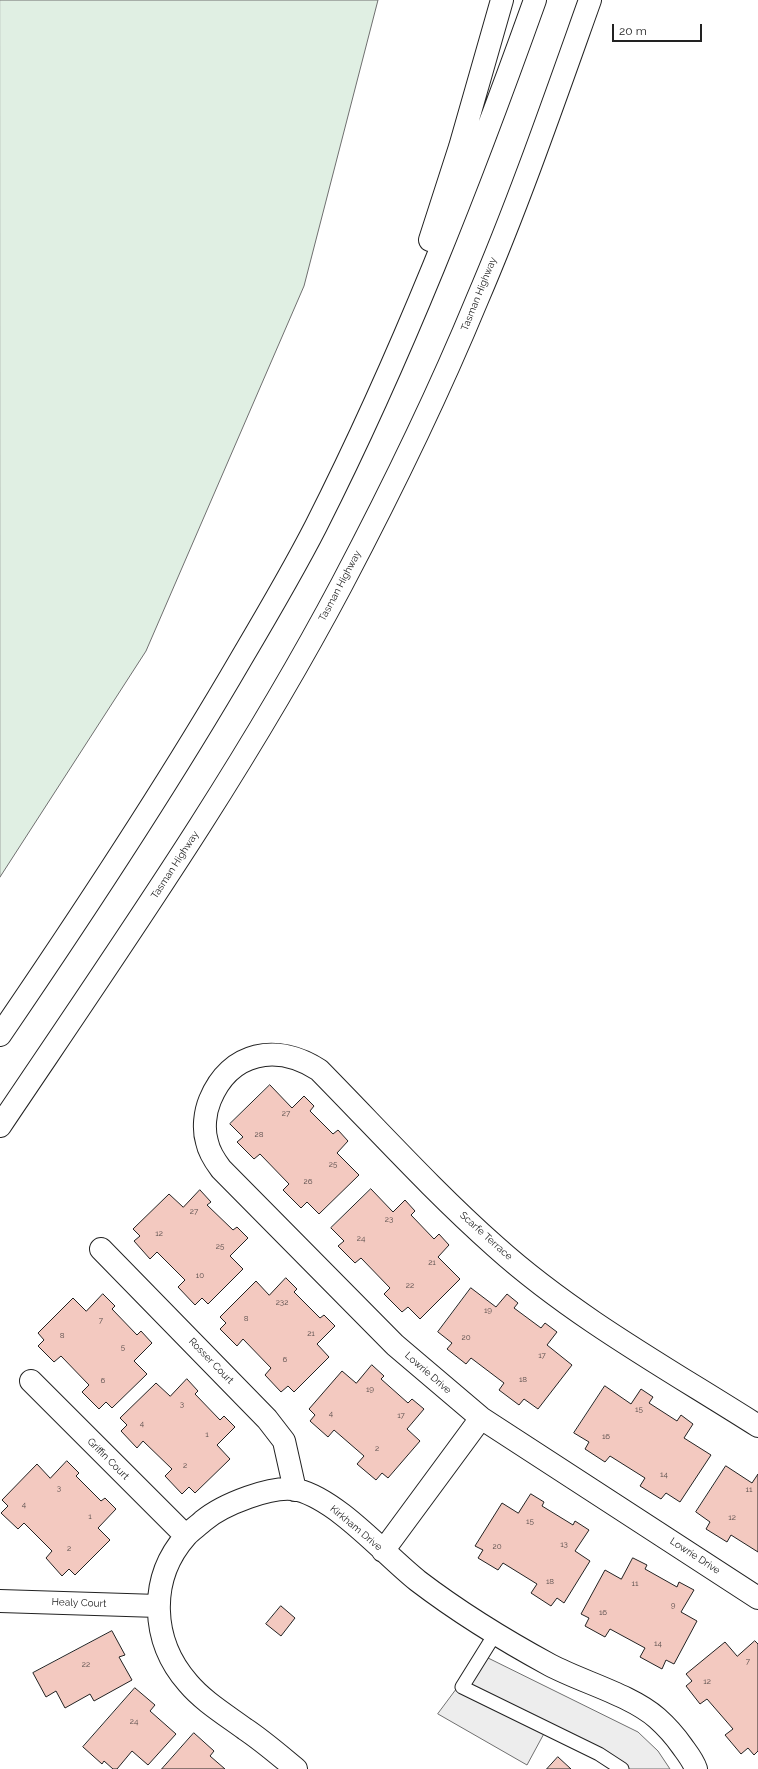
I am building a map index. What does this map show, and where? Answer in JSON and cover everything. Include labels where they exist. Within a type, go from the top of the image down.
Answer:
[{"type":"main road","points":[[406,336],[429,246],[462,140],[502,0]]},
{"type":"main road","points":[[0,1035],[145,816],[208,716],[314,528],[361,434],[406,336],[466,188],[535,0]]},
{"type":"main road","name":"Tasman Highway","points":[[0,1126],[180,858],[286,683],[344,580],[425,419],[478,300],[590,0]]},
{"type":"main road","name":"Scarfe Terrace","points":[[229,1070],[244,1060],[265,1056],[286,1056],[305,1061],[319,1070],[446,1200],[497,1248],[533,1278],[632,1346],[758,1426]]},
{"type":"main road","name":"Lowrie Drive","points":[[229,1070],[216,1087],[208,1105],[205,1124],[206,1141],[221,1169],[390,1340],[481,1418],[758,1598]]},
{"type":"main road","name":"Rosser Court","points":[[101,1249],[267,1419],[284,1441],[295,1490]]},
{"type":"main road","name":"Griffin Court","points":[[31,1381],[186,1536]]},
{"type":"main road","points":[[384,1551],[481,1418]]},
{"type":"main road","name":"Kirkham Drive","points":[[296,1769],[262,1740],[216,1707],[188,1684],[172,1662],[162,1636],[158,1606],[160,1585],[171,1558],[186,1536],[212,1514],[242,1499],[275,1491],[295,1490],[315,1496],[340,1513],[450,1606],[495,1634],[554,1667],[634,1703],[657,1717],[677,1739],[693,1762],[696,1769]]},
{"type":"main road","name":"Healy Court","points":[[0,1600],[158,1606]]},
{"type":"lane","points":[[495,1634],[462,1687],[598,1754],[622,1769]]},
{"type":"green space","points":[[0,0],[378,0],[304,286],[146,651],[0,877]]},
{"type":"shaded area","points":[[482,1655],[638,1732],[658,1751],[670,1769],[622,1769],[547,1728],[527,1765],[438,1714]]},
{"type":"building","points":[[270,1085],[292,1108],[304,1096],[314,1106],[310,1111],[333,1134],[338,1130],[348,1141],[337,1153],[359,1175],[319,1214],[307,1202],[301,1208],[283,1190],[289,1184],[260,1154],[254,1159],[237,1142],[243,1137],[230,1124]]},
{"type":"building","points":[[371,1189],[393,1212],[405,1200],[415,1211],[411,1215],[434,1239],[439,1234],[449,1245],[438,1257],[460,1279],[420,1319],[408,1307],[402,1312],[384,1294],[390,1288],[361,1258],[355,1263],[338,1246],[344,1241],[331,1228]]},
{"type":"building","points":[[200,1190],[211,1202],[207,1205],[233,1230],[237,1227],[248,1238],[230,1256],[243,1269],[208,1304],[202,1298],[195,1305],[178,1287],[185,1280],[157,1252],[150,1259],[134,1241],[140,1236],[133,1229],[169,1194],[183,1207]]},
{"type":"building","points":[[286,1278],[297,1289],[294,1292],[320,1318],[324,1315],[335,1326],[317,1344],[329,1357],[294,1392],[288,1386],[281,1392],[265,1375],[271,1368],[243,1339],[237,1346],[220,1329],[226,1323],[220,1317],[256,1281],[269,1295]]},
{"type":"building","points":[[471,1288],[496,1307],[507,1294],[518,1303],[514,1308],[541,1328],[545,1323],[557,1332],[547,1345],[572,1365],[538,1409],[524,1399],[519,1405],[499,1390],[504,1383],[471,1358],[466,1364],[447,1349],[452,1343],[438,1332]]},
{"type":"building","points":[[103,1294],[115,1306],[112,1309],[137,1335],[141,1331],[152,1343],[134,1361],[147,1374],[112,1408],[106,1402],[99,1409],[82,1392],[89,1385],[61,1356],[54,1362],[38,1346],[44,1340],[38,1333],[73,1298],[86,1311]]},
{"type":"building","points":[[372,1365],[384,1376],[381,1379],[408,1403],[412,1399],[424,1409],[407,1429],[420,1441],[388,1478],[382,1473],[376,1480],[357,1464],[364,1456],[334,1430],[328,1437],[310,1421],[315,1415],[309,1409],[342,1371],[356,1383]]},
{"type":"building","points":[[187,1379],[198,1391],[195,1394],[220,1420],[224,1416],[235,1427],[217,1445],[230,1459],[195,1493],[189,1487],[182,1494],[165,1476],[172,1469],[143,1441],[137,1448],[121,1431],[127,1425],[120,1418],[156,1383],[170,1396]]},
{"type":"building","points":[[605,1386],[631,1404],[641,1389],[653,1397],[649,1403],[677,1421],[681,1415],[693,1424],[684,1438],[711,1455],[680,1502],[666,1493],[661,1499],[640,1486],[645,1478],[610,1456],[605,1462],[585,1449],[589,1442],[574,1433]]},
{"type":"building","points":[[67,1461],[79,1473],[76,1476],[101,1501],[105,1498],[116,1509],[98,1528],[110,1540],[75,1575],[69,1569],[62,1576],[46,1558],[52,1551],[24,1523],[18,1529],[1,1513],[8,1506],[2,1500],[37,1464],[50,1478]]},
{"type":"building","points":[[726,1466],[752,1483],[758,1474],[758,1552],[731,1535],[727,1542],[706,1529],[710,1522],[696,1512]]},
{"type":"building","points":[[531,1494],[544,1502],[542,1506],[573,1525],[575,1521],[589,1530],[575,1551],[590,1561],[564,1603],[557,1598],[551,1606],[531,1593],[537,1584],[503,1563],[498,1570],[478,1558],[483,1550],[475,1546],[502,1503],[518,1513]]},
{"type":"building","points":[[633,1558],[647,1565],[645,1569],[677,1587],[679,1582],[694,1590],[681,1612],[697,1621],[674,1664],[666,1660],[662,1669],[640,1657],[645,1648],[610,1629],[605,1637],[585,1626],[589,1618],[581,1614],[605,1570],[621,1579]]},
{"type":"building","points":[[281,1606],[295,1618],[281,1636],[266,1624]]},
{"type":"building","points":[[112,1631],[125,1655],[119,1657],[132,1680],[94,1701],[90,1694],[65,1708],[56,1691],[46,1697],[33,1673]]},
{"type":"building","points":[[755,1641],[758,1644],[758,1751],[754,1755],[748,1748],[741,1754],[725,1735],[733,1729],[707,1699],[700,1704],[686,1686],[692,1681],[686,1674],[725,1642],[737,1656]]},
{"type":"building","points":[[135,1688],[155,1705],[150,1711],[176,1734],[148,1765],[132,1751],[117,1769],[113,1769],[104,1761],[102,1764],[83,1747]]},
{"type":"building","points":[[194,1733],[214,1751],[210,1756],[225,1769],[162,1769]]},
{"type":"building","points":[[558,1757],[571,1769],[547,1769]]}]
